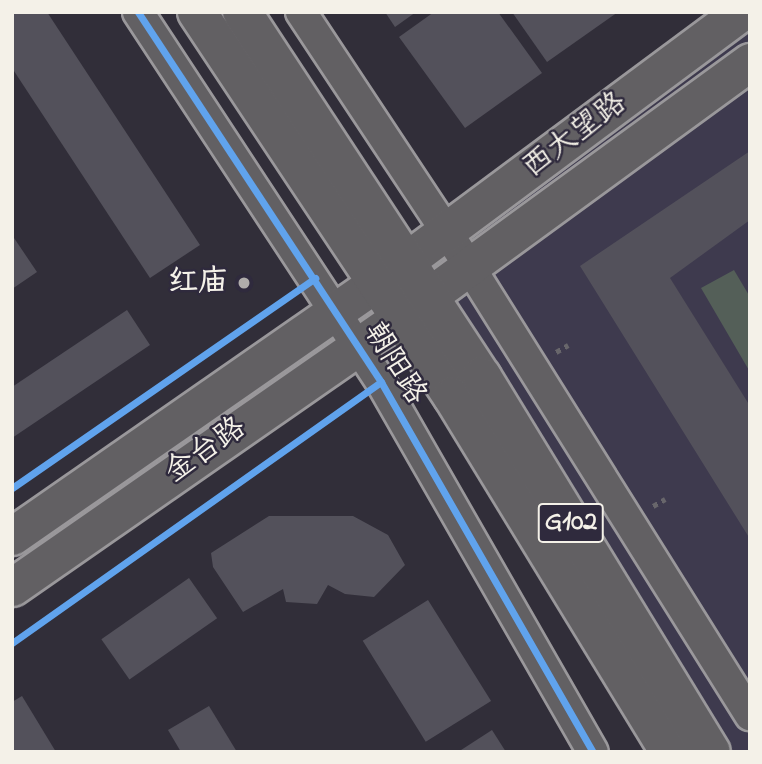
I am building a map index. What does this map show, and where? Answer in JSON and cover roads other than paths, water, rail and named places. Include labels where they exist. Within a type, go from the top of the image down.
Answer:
[{"type":"highway","name":"朝阳路","points":[[197,12],[400,317],[670,752]]},
{"type":"highway","points":[[242,12],[430,295]]},
{"type":"highway","name":"G102","points":[[430,295],[711,752]]},
{"type":"main road","name":"西大望路","points":[[376,282],[741,12]]},
{"type":"main road","name":"西大望路","points":[[400,317],[750,62]]},
{"type":"main road","name":"金台路","points":[[12,536],[376,282]]},
{"type":"main road","name":"金台路","points":[[12,587],[400,317]]},
{"type":"street","name":"朝阳路","points":[[138,12],[356,346],[593,752]]},
{"type":"street","points":[[301,12],[469,266],[750,715]]},
{"type":"place","name":"红庙","points":[[244,283]]}]
